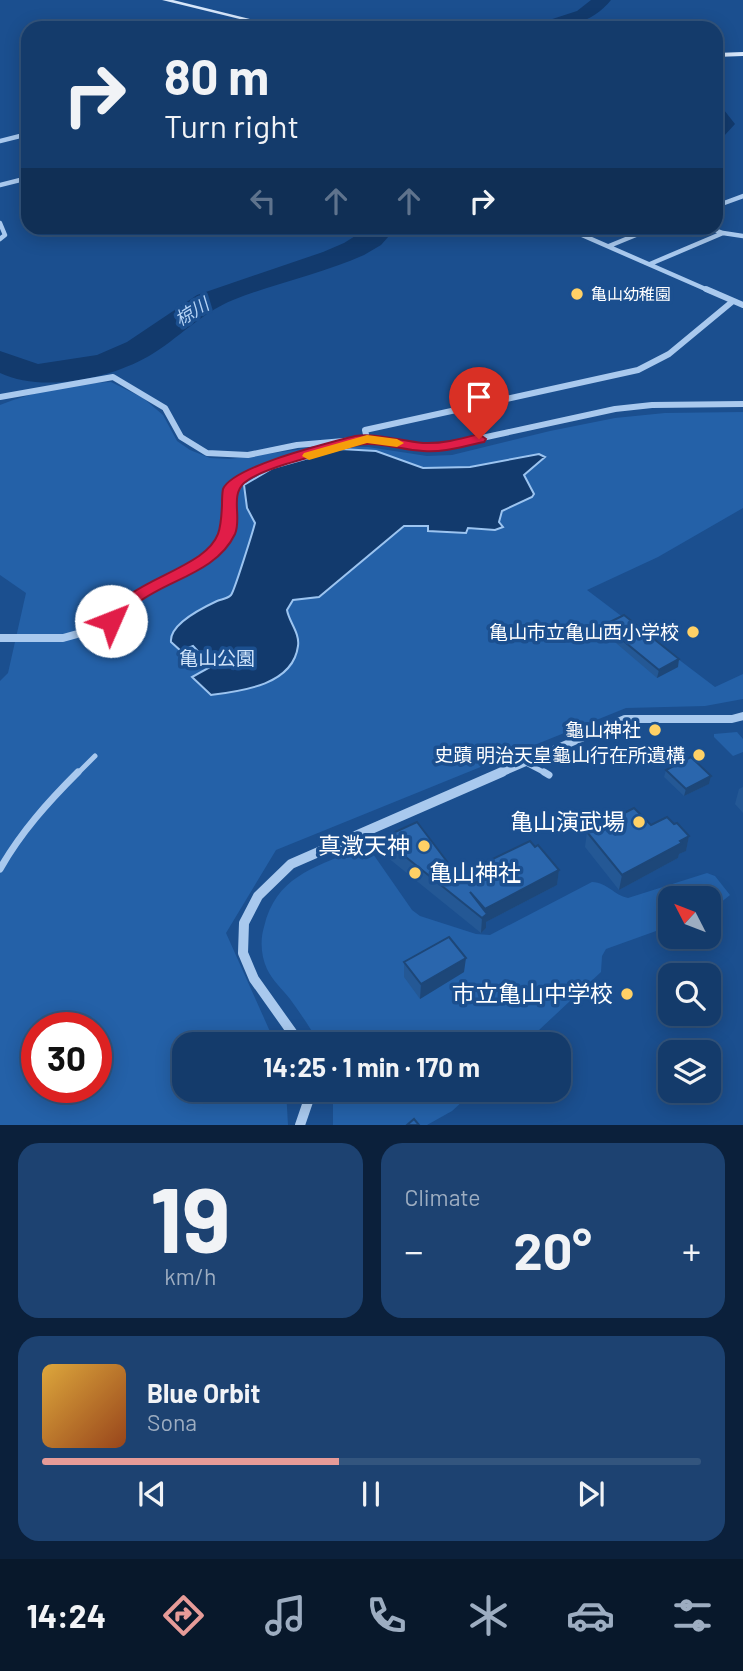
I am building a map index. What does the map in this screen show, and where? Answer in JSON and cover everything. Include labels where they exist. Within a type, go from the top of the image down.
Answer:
[{"type":"main road","points":[[165,0],[254,21]]},
{"type":"main road","points":[[723,55],[743,54]]},
{"type":"street","points":[[0,141],[21,136]]},
{"type":"street","points":[[0,185],[21,179]]},
{"type":"street","points":[[723,203],[743,196]]},
{"type":"street","points":[[0,223],[5,235],[0,239]]},
{"type":"street","points":[[723,233],[743,236]]},
{"type":"street","points":[[583,235],[743,305]]},
{"type":"street","points":[[609,246],[636,235]]},
{"type":"street","points":[[650,264],[718,235]]},
{"type":"street","points":[[367,439],[365,430],[638,370],[669,355],[733,301]]},
{"type":"street","points":[[0,397],[113,377],[165,408],[181,437],[207,453],[221,456],[248,455],[297,445],[367,439],[424,447],[445,446],[615,409],[652,405],[743,404]]},
{"type":"street","points":[[0,638],[46,637],[53,640],[93,632],[111,621],[133,599],[205,559],[216,550],[228,532],[230,490],[241,478],[261,469],[355,441]]},
{"type":"street","points":[[292,1032],[249,969],[244,947],[244,927],[254,897],[272,877],[291,864],[625,719],[720,719],[743,716]]},
{"type":"street","points":[[300,1125],[308,1102]]},
{"type":"lane","points":[[0,869],[15,843],[44,806],[95,757]]},
{"type":"lane","points":[[524,762],[549,775]]},
{"type":"green space","name":"亀山公園","points":[[111,382],[143,398],[163,415],[177,441],[190,450],[210,458],[230,459],[324,446],[368,447],[427,456],[452,455],[615,418],[665,413],[743,412],[743,508],[658,557],[587,590],[715,687],[743,674],[743,699],[705,706],[626,708],[276,850],[226,933],[270,1032],[172,1032],[172,1102],[287,1102],[288,1125],[0,1125],[0,681],[8,673],[26,593],[0,575],[0,405],[69,386]]},
{"type":"green space","points":[[737,732],[743,739],[743,752],[733,756],[714,734]]},
{"type":"green space","points":[[354,850],[371,851],[412,910],[420,916],[476,934],[490,935],[592,882],[628,898],[658,889],[658,930],[606,949],[602,956],[601,972],[537,1032],[312,1032],[267,969],[262,953],[263,932],[277,897],[298,877]]},
{"type":"green space","points":[[707,873],[715,876],[730,895],[721,902],[721,886],[666,886]]},
{"type":"green space","points":[[333,1102],[462,1102],[427,1125],[333,1125]]},
{"type":"shaded area","points":[[341,449],[376,451],[423,468],[470,467],[539,454],[545,457],[524,475],[534,494],[502,511],[499,522],[503,527],[495,530],[468,528],[466,533],[428,531],[428,526],[404,526],[319,597],[293,600],[287,610],[298,646],[287,670],[264,684],[211,695],[192,677],[212,666],[193,646],[181,651],[171,642],[172,635],[188,617],[228,597],[233,591],[255,523],[247,508],[244,485],[273,468]]},
{"type":"building","points":[[624,615],[679,659],[659,670],[604,625]]},
{"type":"building","points":[[691,757],[711,776],[686,789],[666,770]]},
{"type":"building","points":[[634,808],[651,825],[667,817],[689,836],[680,841],[682,843],[622,875],[587,832]]},
{"type":"building","points":[[417,822],[458,876],[530,841],[535,847],[538,845],[559,870],[485,909],[470,892],[487,914],[482,918],[382,838]]},
{"type":"building","points":[[449,937],[466,958],[421,984],[404,962]]},
{"type":"building","points":[[414,1119],[419,1125],[407,1125]]},
{"type":"waterway","name":"椋川","points":[[565,21],[583,15],[602,0]]},
{"type":"waterway","name":"椋川","points":[[0,361],[38,374],[69,371],[124,357],[207,301],[332,258],[354,249],[375,235]]},
{"type":"slow traffic","points":[[309,456],[367,439],[397,443]]},
{"type":"place","name":"亀山幼稚園","points":[[577,294]]},
{"type":"place","name":"亀山市立亀山西小学校","points":[[693,632]]},
{"type":"place","name":"龜山神社","points":[[655,730]]},
{"type":"place","name":"史蹟 明治天皇龜山行在所遺構","points":[[699,755]]},
{"type":"place","name":"亀山演武場","points":[[639,822]]},
{"type":"place","name":"真澂天神","points":[[424,846]]},
{"type":"place","name":"亀山神社","points":[[415,873]]},
{"type":"place","name":"市立亀山中学校","points":[[627,994]]},
{"type":"route","points":[[111,621],[133,599],[205,559],[216,550],[228,532],[231,521],[230,490],[241,478],[261,469],[367,439],[424,447],[479,439]]}]
